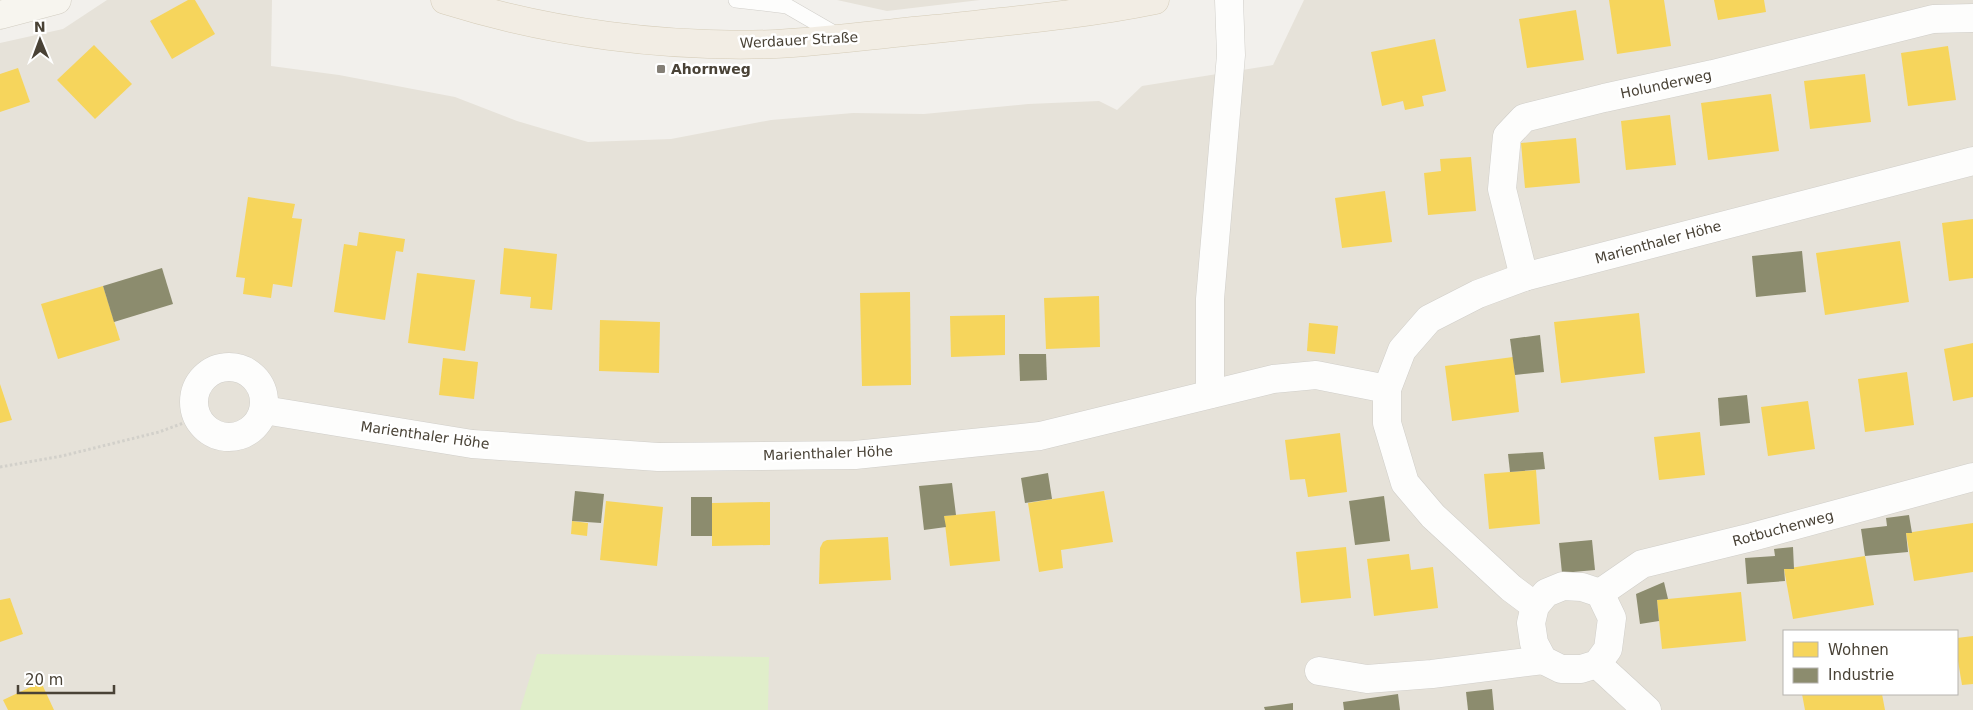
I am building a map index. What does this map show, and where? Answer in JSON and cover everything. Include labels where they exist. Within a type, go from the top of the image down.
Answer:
[{"type":"main road","name":"Werdauer Straße","points":[[445,0],[486,13],[616,37],[661,42],[776,44],[1034,19],[1140,1]]},
{"type":"street","points":[[0,15],[57,0]]},
{"type":"street","points":[[1210,394],[1210,299],[1231,55],[1229,0]]},
{"type":"street","name":"Holunderweg","points":[[1524,277],[1502,189],[1507,136],[1524,118],[1732,70],[1933,19],[1973,18]]},
{"type":"street","name":"Marienthaler Höhe","points":[[1535,606],[1511,588],[1433,516],[1405,483],[1387,423],[1387,389],[1402,350],[1429,319],[1478,294],[1524,277],[1973,160]]},
{"type":"street","points":[[231,367],[243,369],[253,376],[261,386],[265,398],[264,410],[259,421],[251,430],[240,436],[228,438],[216,435],[205,428],[197,418],[194,407],[194,394],[199,383],[218,368],[231,367]]},
{"type":"street","name":"Marienthaler Höhe","points":[[264,410],[472,444],[658,457],[855,455],[1040,436],[1273,379],[1316,376],[1387,389]]},
{"type":"street","name":"Rotbuchenweg","points":[[1600,594],[1642,564],[1752,537],[1973,477]]},
{"type":"street","points":[[1320,671],[1367,679],[1432,674],[1543,660],[1562,669],[1581,669],[1597,664],[1608,649],[1612,618],[1600,594],[1582,587],[1563,586],[1546,593],[1535,606],[1530,624],[1534,643],[1543,660]]},
{"type":"street","points":[[1597,664],[1648,710]]},
{"type":"lane","points":[[736,0],[787,6],[842,38]]},
{"type":"path","points":[[0,467],[62,456],[159,432],[197,418]]},
{"type":"shaded area","points":[[107,0],[272,0],[271,66],[339,75],[455,97],[517,121],[588,142],[671,139],[771,120],[853,113],[924,114],[1028,104],[1099,101],[1117,110],[1142,86],[1273,65],[1304,0],[1973,0],[1973,710],[0,710],[0,43],[63,29]]},
{"type":"shaded area","points":[[837,0],[980,0],[887,11]]},
{"type":"green space","points":[[537,654],[769,657],[768,710],[520,710]]},
{"type":"building: Wohnen","points":[[188,0],[195,0],[215,34],[172,59],[150,21]]},
{"type":"building: Wohnen","points":[[1609,0],[1664,0],[1671,46],[1617,54]]},
{"type":"building: Wohnen","points":[[1714,0],[1764,0],[1766,12],[1718,20]]},
{"type":"building: Wohnen","points":[[1576,10],[1584,60],[1527,68],[1519,19]]},
{"type":"building: Wohnen","points":[[1435,39],[1446,91],[1422,96],[1424,106],[1405,110],[1403,101],[1382,106],[1371,52]]},
{"type":"building: Wohnen","points":[[94,45],[132,84],[95,119],[57,80]]},
{"type":"building: Wohnen","points":[[1948,46],[1956,100],[1908,106],[1901,53]]},
{"type":"building: Wohnen","points":[[18,68],[30,102],[0,112],[0,74]]},
{"type":"building: Wohnen","points":[[1865,74],[1871,122],[1810,129],[1804,81]]},
{"type":"building: Wohnen","points":[[1771,94],[1779,151],[1708,160],[1701,103]]},
{"type":"building: Wohnen","points":[[1670,115],[1676,165],[1626,170],[1621,121]]},
{"type":"building: Wohnen","points":[[1576,138],[1580,183],[1525,188],[1521,143]]},
{"type":"building: Wohnen","points":[[1471,157],[1476,211],[1428,215],[1424,173],[1441,171],[1440,159]]},
{"type":"building: Wohnen","points":[[1385,191],[1392,242],[1342,248],[1335,198]]},
{"type":"building: Wohnen","points":[[248,197],[295,204],[292,218],[302,219],[292,287],[273,284],[271,298],[243,294],[245,278],[236,277]]},
{"type":"building: Wohnen","points":[[1973,219],[1973,278],[1949,281],[1942,223]]},
{"type":"building: Wohnen","points":[[359,232],[405,239],[403,252],[396,251],[385,320],[334,312],[344,244],[357,246]]},
{"type":"building: Wohnen","points":[[1900,241],[1909,302],[1825,315],[1816,253]]},
{"type":"building: Wohnen","points":[[504,248],[557,254],[552,310],[530,308],[531,297],[500,294]]},
{"type":"building: Wohnen","points":[[417,273],[475,280],[465,351],[408,343]]},
{"type":"building: Wohnen","points":[[103,286],[120,340],[58,359],[41,304]]},
{"type":"building: Wohnen","points":[[910,292],[911,385],[862,386],[860,293]]},
{"type":"building: Wohnen","points":[[1099,296],[1100,347],[1046,349],[1044,298]]},
{"type":"building: Wohnen","points":[[1639,313],[1645,373],[1561,383],[1554,322]]},
{"type":"building: Wohnen","points":[[1005,315],[1005,355],[951,357],[950,316]]},
{"type":"building: Wohnen","points":[[600,320],[660,322],[659,373],[599,371]]},
{"type":"building: Wohnen","points":[[1309,323],[1338,326],[1335,354],[1307,351]]},
{"type":"building: Wohnen","points":[[1973,343],[1973,397],[1953,401],[1944,349]]},
{"type":"building: Wohnen","points":[[1513,357],[1519,412],[1452,421],[1445,366]]},
{"type":"building: Wohnen","points":[[443,358],[478,362],[474,399],[439,395]]},
{"type":"building: Wohnen","points":[[1907,372],[1914,425],[1865,432],[1858,379]]},
{"type":"building: Wohnen","points":[[0,384],[12,420],[0,423]]},
{"type":"building: Wohnen","points":[[1808,401],[1815,449],[1768,456],[1761,407]]},
{"type":"building: Wohnen","points":[[1700,432],[1705,475],[1659,480],[1654,437]]},
{"type":"building: Wohnen","points":[[1340,433],[1347,492],[1308,497],[1305,479],[1290,480],[1285,440]]},
{"type":"building: Wohnen","points":[[1536,470],[1540,524],[1489,529],[1484,474]]},
{"type":"building: Wohnen","points":[[1104,491],[1113,542],[1061,550],[1063,568],[1039,572],[1028,503]]},
{"type":"building: Wohnen","points":[[606,501],[663,507],[657,566],[600,560]]},
{"type":"building: Wohnen","points":[[770,502],[770,545],[712,546],[712,503]]},
{"type":"building: Wohnen","points":[[995,511],[1000,561],[950,566],[944,516]]},
{"type":"building: Wohnen","points":[[572,521],[588,523],[587,536],[571,534]]},
{"type":"building: Wohnen","points":[[1973,523],[1973,572],[1914,581],[1906,533]]},
{"type":"building: Wohnen","points":[[888,537],[891,580],[819,584],[820,548],[823,542],[827,540]]},
{"type":"building: Wohnen","points":[[1346,547],[1351,598],[1301,603],[1296,552]]},
{"type":"building: Wohnen","points":[[1409,554],[1411,570],[1433,567],[1438,608],[1374,616],[1367,559]]},
{"type":"building: Wohnen","points":[[1865,556],[1874,605],[1793,619],[1784,569]]},
{"type":"building: Wohnen","points":[[1741,592],[1746,641],[1662,649],[1657,600]]},
{"type":"building: Wohnen","points":[[10,598],[23,634],[0,642],[0,600]]},
{"type":"building: Wohnen","points":[[1973,636],[1973,684],[1962,685],[1958,661],[1958,638]]},
{"type":"building: Wohnen","points":[[41,682],[54,710],[8,710],[3,700]]},
{"type":"building: Wohnen","points":[[1802,695],[1882,695],[1885,710],[1805,710]]},
{"type":"building: Industrie","points":[[1802,251],[1806,292],[1756,297],[1752,256]]},
{"type":"building: Industrie","points":[[162,268],[173,304],[114,322],[103,286]]},
{"type":"building: Industrie","points":[[1540,335],[1544,372],[1515,375],[1510,339]]},
{"type":"building: Industrie","points":[[1019,354],[1046,354],[1047,380],[1020,381]]},
{"type":"building: Industrie","points":[[1747,395],[1750,423],[1720,426],[1718,398]]},
{"type":"building: Industrie","points":[[1543,452],[1545,469],[1510,472],[1508,454]]},
{"type":"building: Industrie","points":[[1048,473],[1052,499],[1025,503],[1021,478]]},
{"type":"building: Industrie","points":[[952,483],[956,515],[944,516],[946,527],[924,530],[919,486]]},
{"type":"building: Industrie","points":[[575,491],[604,494],[601,523],[572,521]]},
{"type":"building: Industrie","points":[[1384,496],[1390,541],[1355,545],[1349,501]]},
{"type":"building: Industrie","points":[[691,497],[712,497],[712,536],[691,536]]},
{"type":"building: Industrie","points":[[1909,515],[1912,533],[1906,533],[1908,552],[1865,556],[1861,529],[1887,526],[1886,518]]},
{"type":"building: Industrie","points":[[1592,540],[1595,570],[1562,573],[1559,543]]},
{"type":"building: Industrie","points":[[1793,547],[1794,569],[1784,569],[1785,581],[1747,584],[1745,558],[1775,556],[1774,549]]},
{"type":"building: Industrie","points":[[1664,582],[1668,599],[1657,600],[1659,621],[1640,624],[1636,594]]},
{"type":"building: Industrie","points":[[1492,689],[1494,710],[1468,710],[1466,692]]},
{"type":"building: Industrie","points":[[1398,694],[1400,710],[1344,710],[1343,702]]},
{"type":"building: Industrie","points":[[1293,703],[1293,710],[1265,710],[1264,707]]},
{"type":"place","name":"Ahornweg","points":[[661,69]]}]
